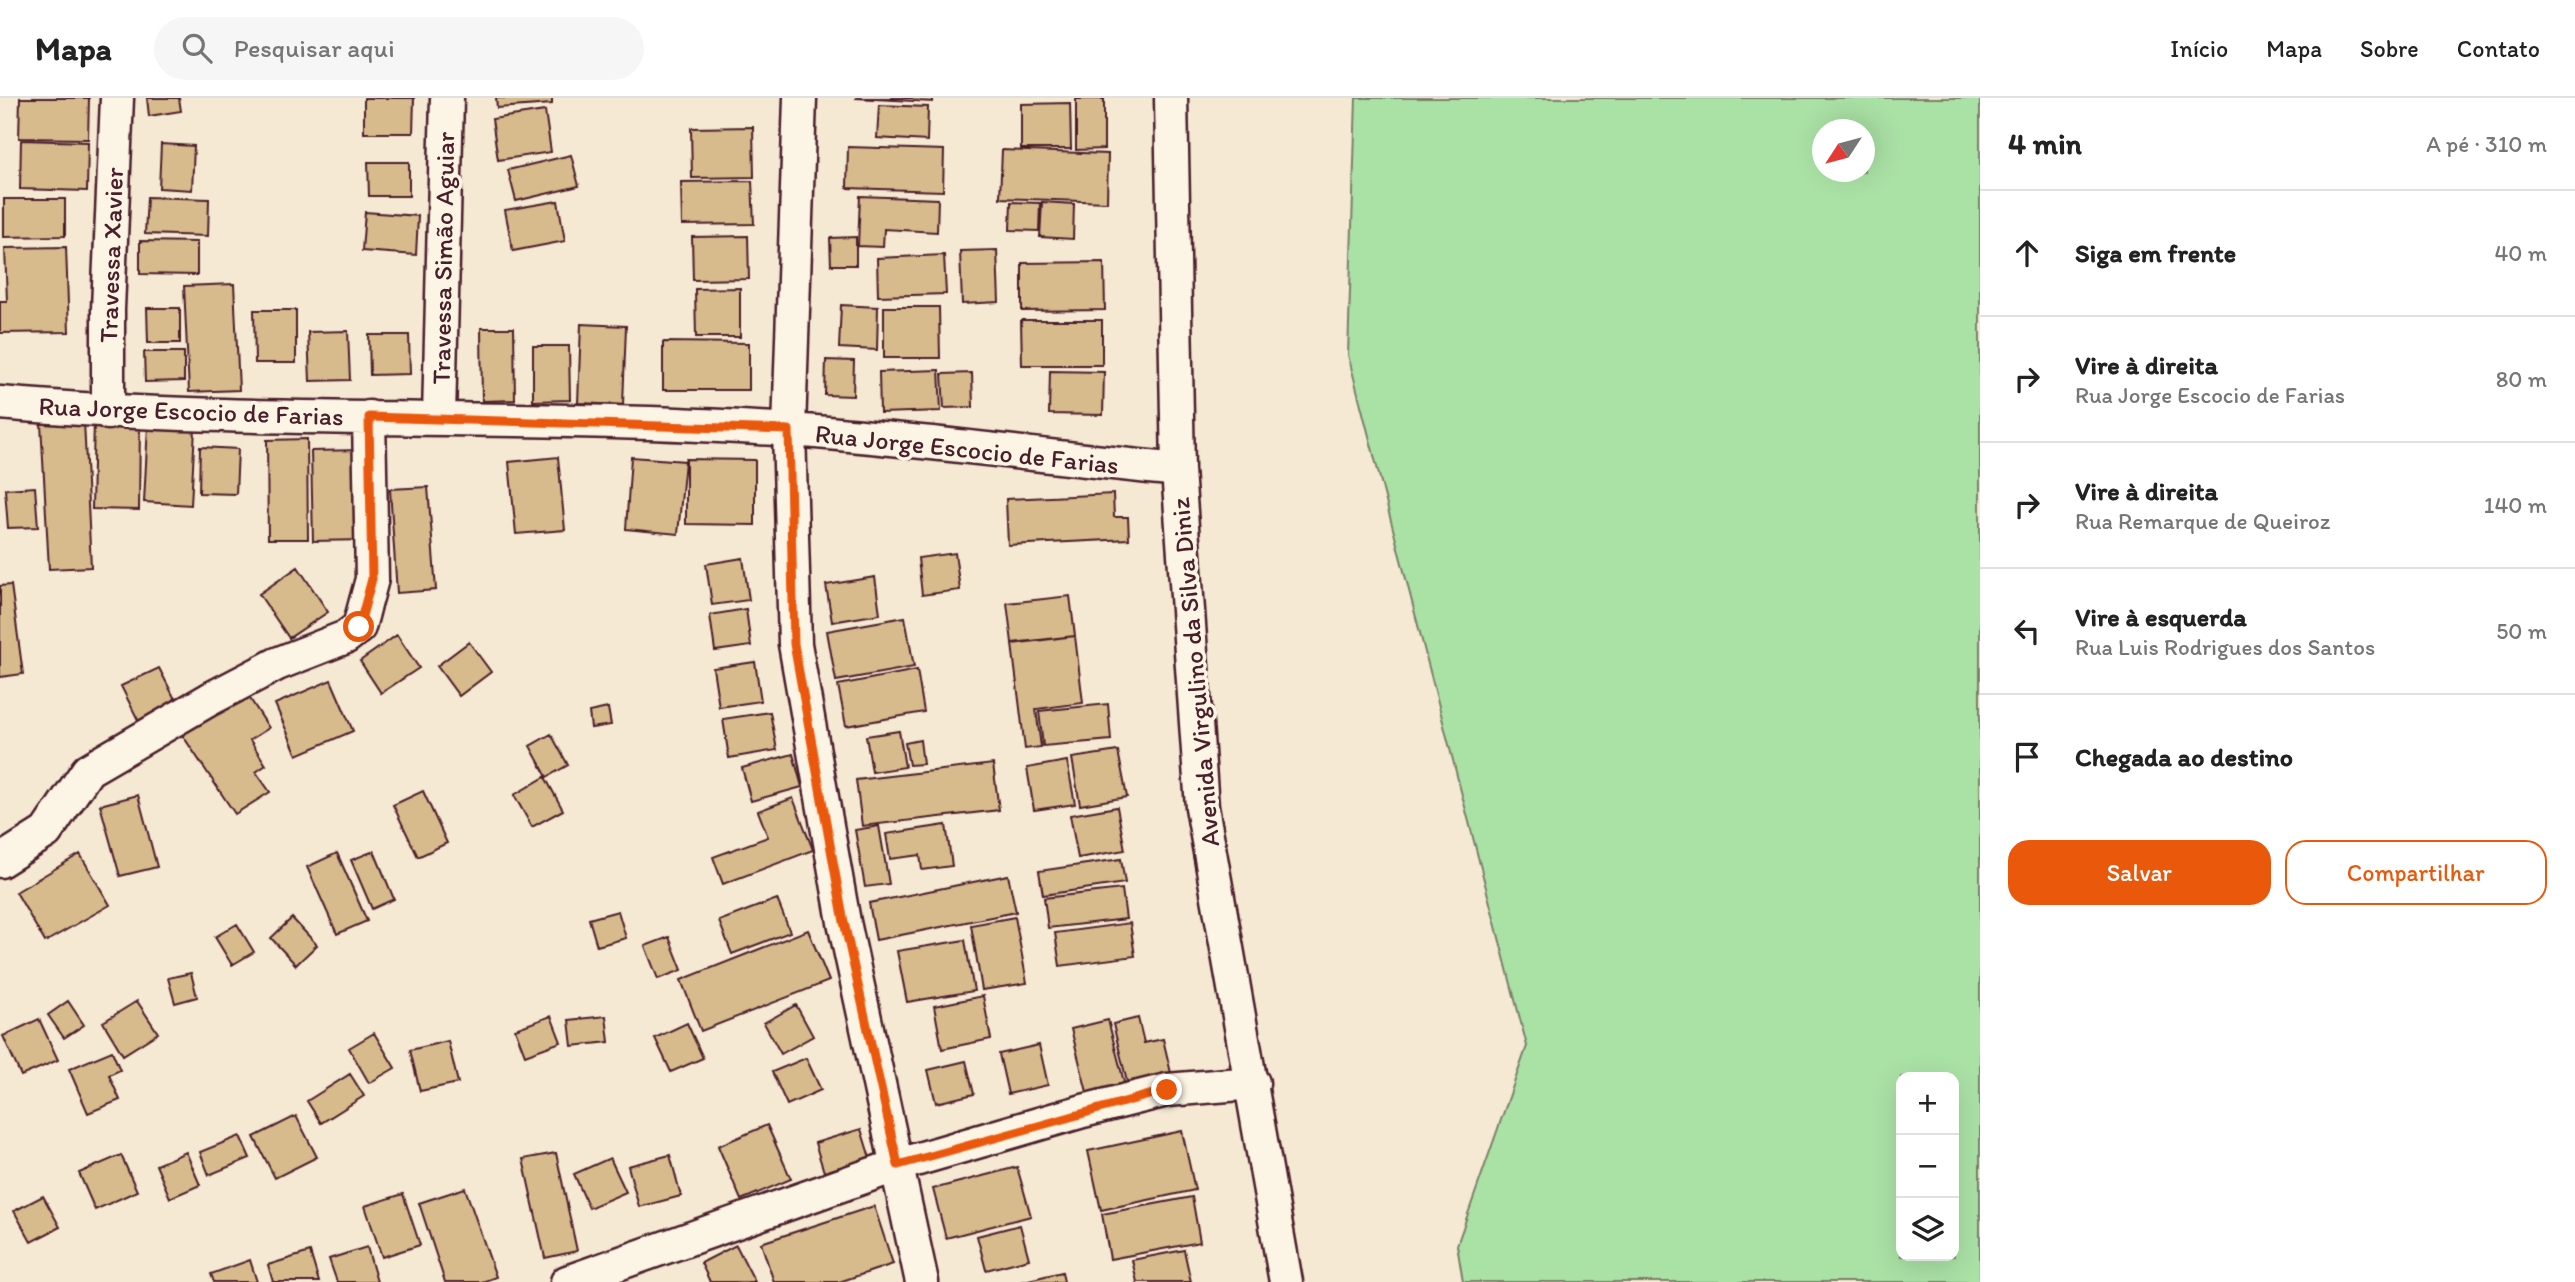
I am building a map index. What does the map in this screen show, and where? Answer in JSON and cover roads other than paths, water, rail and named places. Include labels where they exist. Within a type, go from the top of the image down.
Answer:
[{"type":"street","name":"Travessa Xavier","points":[[108,413],[108,309],[117,98]]},
{"type":"street","name":"Travessa Simão Aguiar","points":[[439,417],[447,98]]},
{"type":"street","points":[[800,98],[789,430],[794,644],[844,922],[922,1282]]},
{"type":"street","name":"Avenida Virgulino da Silva Diniz","points":[[1171,98],[1178,470],[1202,807],[1253,1083],[1286,1282]]},
{"type":"street","name":"Rua Jorge Escocio de Farias","points":[[0,403],[108,413],[439,417],[789,430],[1178,470]]},
{"type":"street","points":[[0,861],[46,832],[88,770],[221,693],[277,664],[346,637],[359,627],[372,579],[369,417]]},
{"type":"street","points":[[578,1280],[898,1165],[1167,1090],[1253,1083]]}]
